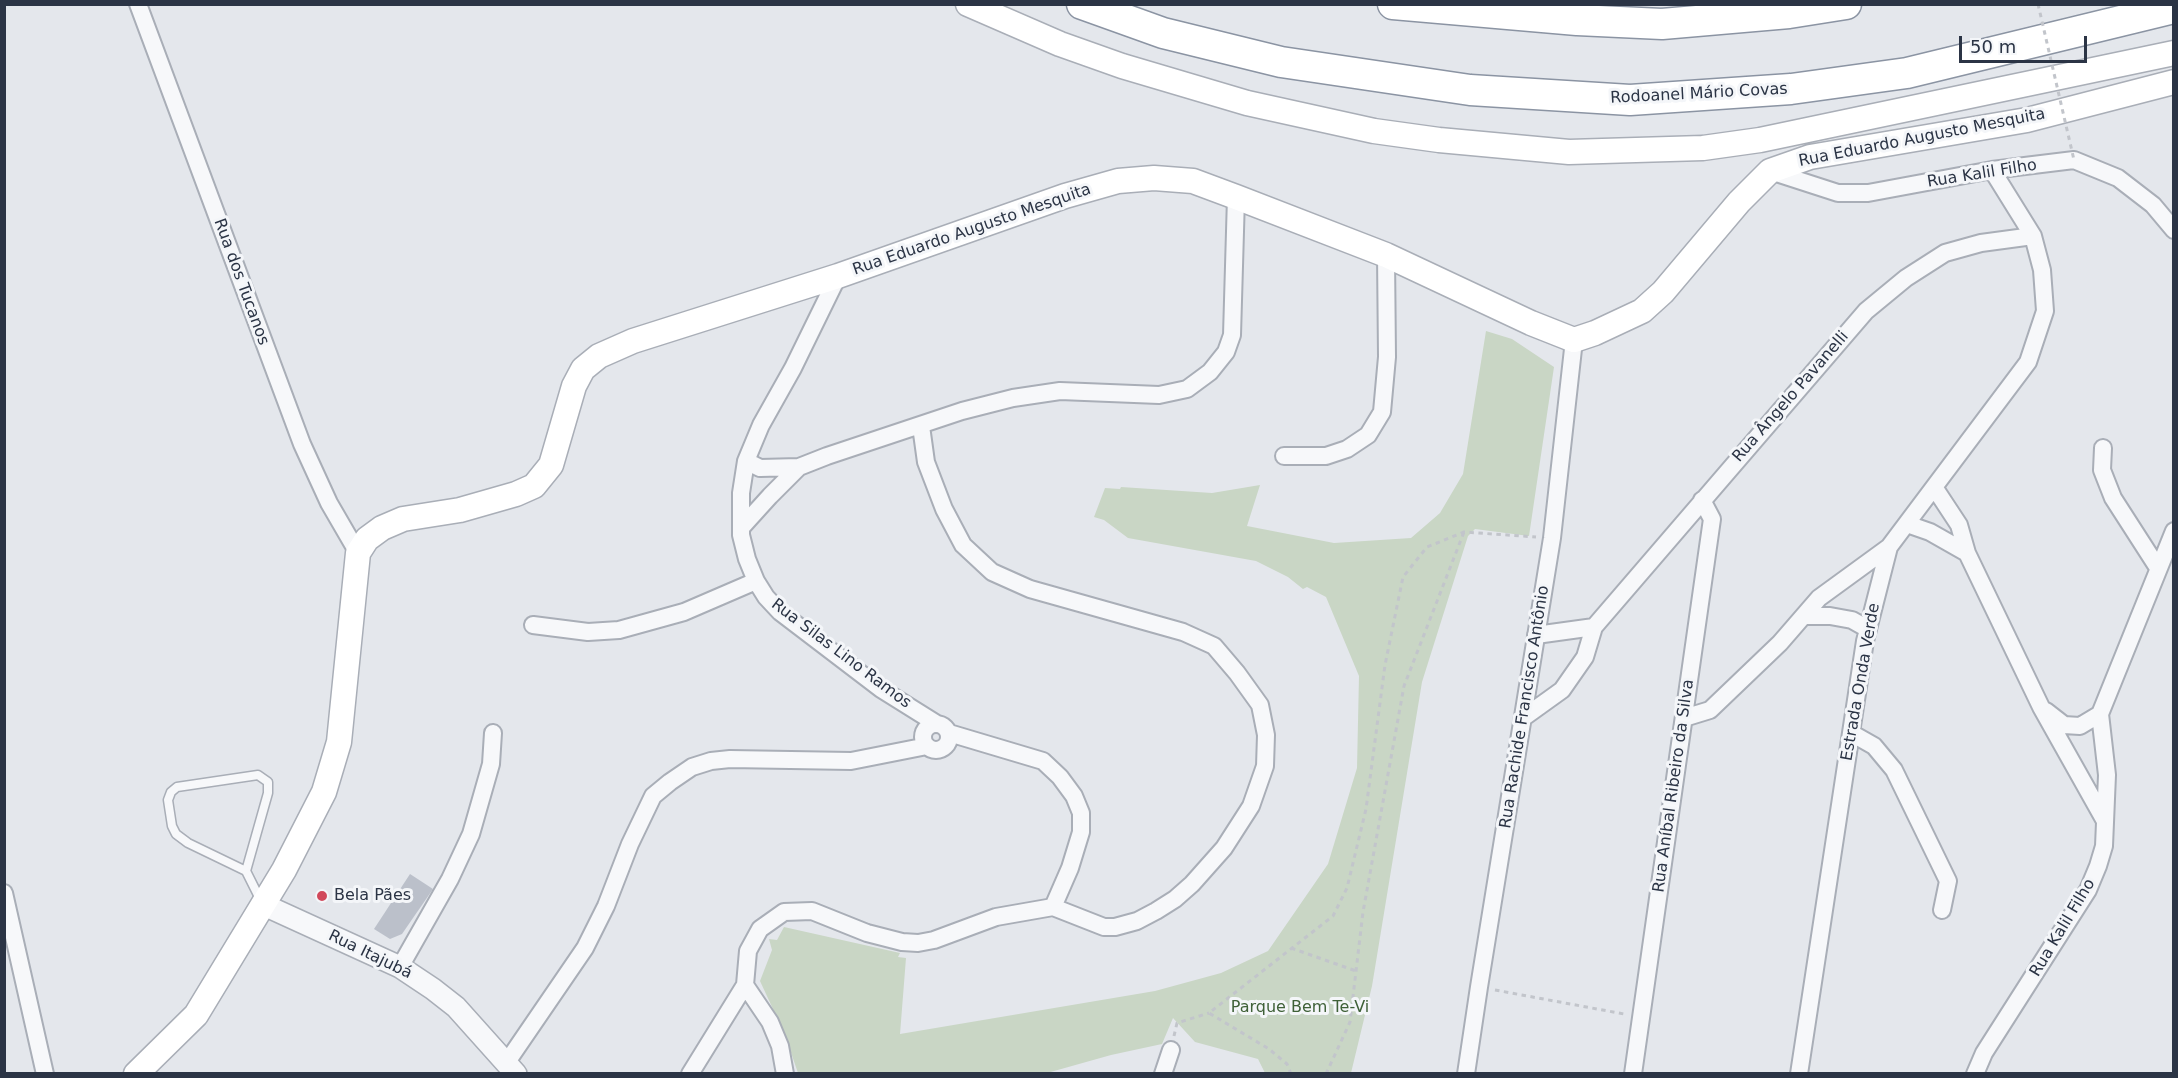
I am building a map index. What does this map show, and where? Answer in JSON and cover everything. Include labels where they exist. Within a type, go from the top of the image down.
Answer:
[{"type":"highway","name":"Rodoanel Mário Covas","points":[[1082,4],[1163,33],[1281,62],[1470,90],[1630,100],[1791,89],[1907,73],[2174,8]]},
{"type":"highway","points":[[1394,4],[1577,20],[1662,24],[1789,13],[1846,4]]},
{"type":"main road","points":[[968,4],[1049,39],[1111,62],[1184,86],[1247,103],[1310,118],[1407,135],[1504,147],[1569,152],[1702,148],[1760,140],[2174,53]]},
{"type":"main road","name":"Rua Eduardo Augusto Mesquita","points":[[358,553],[367,539],[382,528],[403,519],[460,510],[516,494],[534,486],[551,465],[574,386],[583,369],[599,356],[633,341],[838,276],[1065,196],[1118,182],[1154,178],[1193,181],[1386,255],[1574,340],[1642,311],[1663,292],[1739,202],[1770,171],[1810,157],[2027,120],[2174,82]]},
{"type":"main road","points":[[136,1074],[196,1015],[284,870],[324,792],[339,742],[358,553]]},
{"type":"street","name":"Rua dos Tucanos","points":[[138,4],[302,444],[329,502],[358,553]]},
{"type":"street","name":"Rua Kalil Filho","points":[[1770,171],[1838,193],[1868,193],[1992,170],[2074,160],[2118,178],[2153,205],[2174,230]]},
{"type":"street","name":"Estrada Onda Verde","points":[[1798,1072],[1868,629],[1889,547],[2028,362],[2045,311],[2042,270],[2033,236],[1992,170]]},
{"type":"street","points":[[746,461],[760,468],[799,467],[962,411],[1013,398],[1060,391],[1159,395],[1187,390],[1210,372],[1226,352],[1232,335],[1236,197]]},
{"type":"street","name":"Rua Ângelo Pavanelli","points":[[1523,718],[1562,690],[1585,657],[1594,627],[1866,311],[1906,278],[1945,253],[1981,243],[2033,236]]},
{"type":"street","points":[[1284,456],[1326,456],[1347,449],[1368,435],[1382,412],[1387,357],[1386,255]]},
{"type":"street","name":"Rua Silas Lino Ramos","points":[[838,276],[761,425],[746,461],[741,493],[741,528],[747,559],[756,581],[766,597],[780,612],[881,689],[943,729],[1042,761],[1060,777],[1074,796],[1081,813],[1081,832],[1071,868],[1053,906]]},
{"type":"street","name":"Rua Rachide Francisco Antônio","points":[[1466,1074],[1552,538],[1574,340]]},
{"type":"street","points":[[690,1074],[745,985],[748,951],[760,929],[784,912],[813,911],[867,933],[902,942],[918,943],[934,940],[996,916],[1053,906],[1104,927],[1115,927],[1137,921],[1156,911],[1192,884],[1224,848],[1251,806],[1264,766],[1266,735],[1260,705],[1214,646],[1183,632],[1030,589],[992,572],[963,545],[944,509],[926,462],[921,426]]},
{"type":"street","points":[[2103,448],[2102,470],[2113,498],[2158,568]]},
{"type":"street","points":[[741,528],[799,467]]},
{"type":"street","points":[[1934,487],[1959,525],[1966,553],[2041,707],[2105,821]]},
{"type":"street","name":"Rua Aníbal Ribeiro da Silva","points":[[1633,1074],[1712,519],[1702,500]]},
{"type":"street","points":[[1907,524],[1930,532],[1966,553]]},
{"type":"street","name":"Rua Kalil Filho","points":[[1975,1074],[1984,1053],[2088,890],[2098,866],[2103,846],[2107,775],[2100,714],[2174,531]]},
{"type":"street","points":[[1684,718],[1710,710],[1758,665],[1819,598],[1889,547]]},
{"type":"street","points":[[533,625],[588,632],[620,630],[684,612],[756,581]]},
{"type":"street","points":[[1804,616],[1830,616],[1852,620],[1868,629]]},
{"type":"street","points":[[1536,635],[1594,627]]},
{"type":"street","points":[[2041,707],[2064,725],[2080,726],[2100,714]]},
{"type":"street","points":[[512,1068],[585,948],[606,906],[630,844],[653,796],[670,782],[692,767],[711,761],[730,759],[851,761],[927,746],[924,733],[932,725],[943,729]]},
{"type":"street","points":[[400,967],[450,879],[471,834],[491,764],[493,733]]},
{"type":"street","points":[[1851,733],[1874,746],[1894,770],[1948,881],[1942,910]]},
{"type":"street","points":[[4,893],[45,1074]]},
{"type":"street","name":"Rua Itajubá","points":[[262,904],[400,967],[456,1007],[512,1068]]},
{"type":"street","points":[[745,985],[770,1022],[780,1046],[785,1074]]},
{"type":"street","points":[[1163,1074],[1171,1050]]},
{"type":"lane","points":[[246,871],[268,793],[268,782],[258,775],[177,787],[171,792],[168,800],[172,826],[176,834],[188,843],[246,871],[262,904]]},
{"type":"path","points":[[2038,4],[2074,160]]},
{"type":"path","points":[[1326,1074],[1350,1022],[1363,912],[1404,686],[1464,532]]},
{"type":"path","points":[[1171,1050],[1177,1023],[1209,1013],[1333,916],[1347,888],[1366,809],[1383,676],[1403,578],[1427,547],[1464,532],[1552,538]]},
{"type":"path","points":[[1291,948],[1356,972]]},
{"type":"path","points":[[1479,987],[1641,1017]]},
{"type":"path","points":[[1209,1013],[1269,1049],[1287,1064],[1291,1074]]},
{"type":"green space","name":"Parque Bem Te-Vi","points":[[1486,331],[1512,339],[1554,367],[1529,536],[1475,529],[1468,536],[1422,682],[1372,986],[1351,1073],[1265,1073],[1258,1059],[1195,1042],[1173,1018],[1162,1044],[1111,1055],[1047,1073],[798,1073],[785,1035],[760,981],[772,950],[769,939],[777,940],[784,927],[900,953],[898,957],[906,958],[900,1034],[1155,991],[1221,973],[1268,951],[1328,864],[1357,768],[1359,676],[1326,597],[1307,587],[1303,589],[1288,577],[1256,561],[1128,538],[1104,520],[1094,517],[1105,488],[1212,493],[1260,485],[1247,526],[1334,543],[1411,538],[1440,513],[1463,474]]},
{"type":"building","points":[[410,874],[433,889],[402,934],[390,939],[374,929]]},
{"type":"place","name":"Bela Pães","points":[[322,896]]}]
